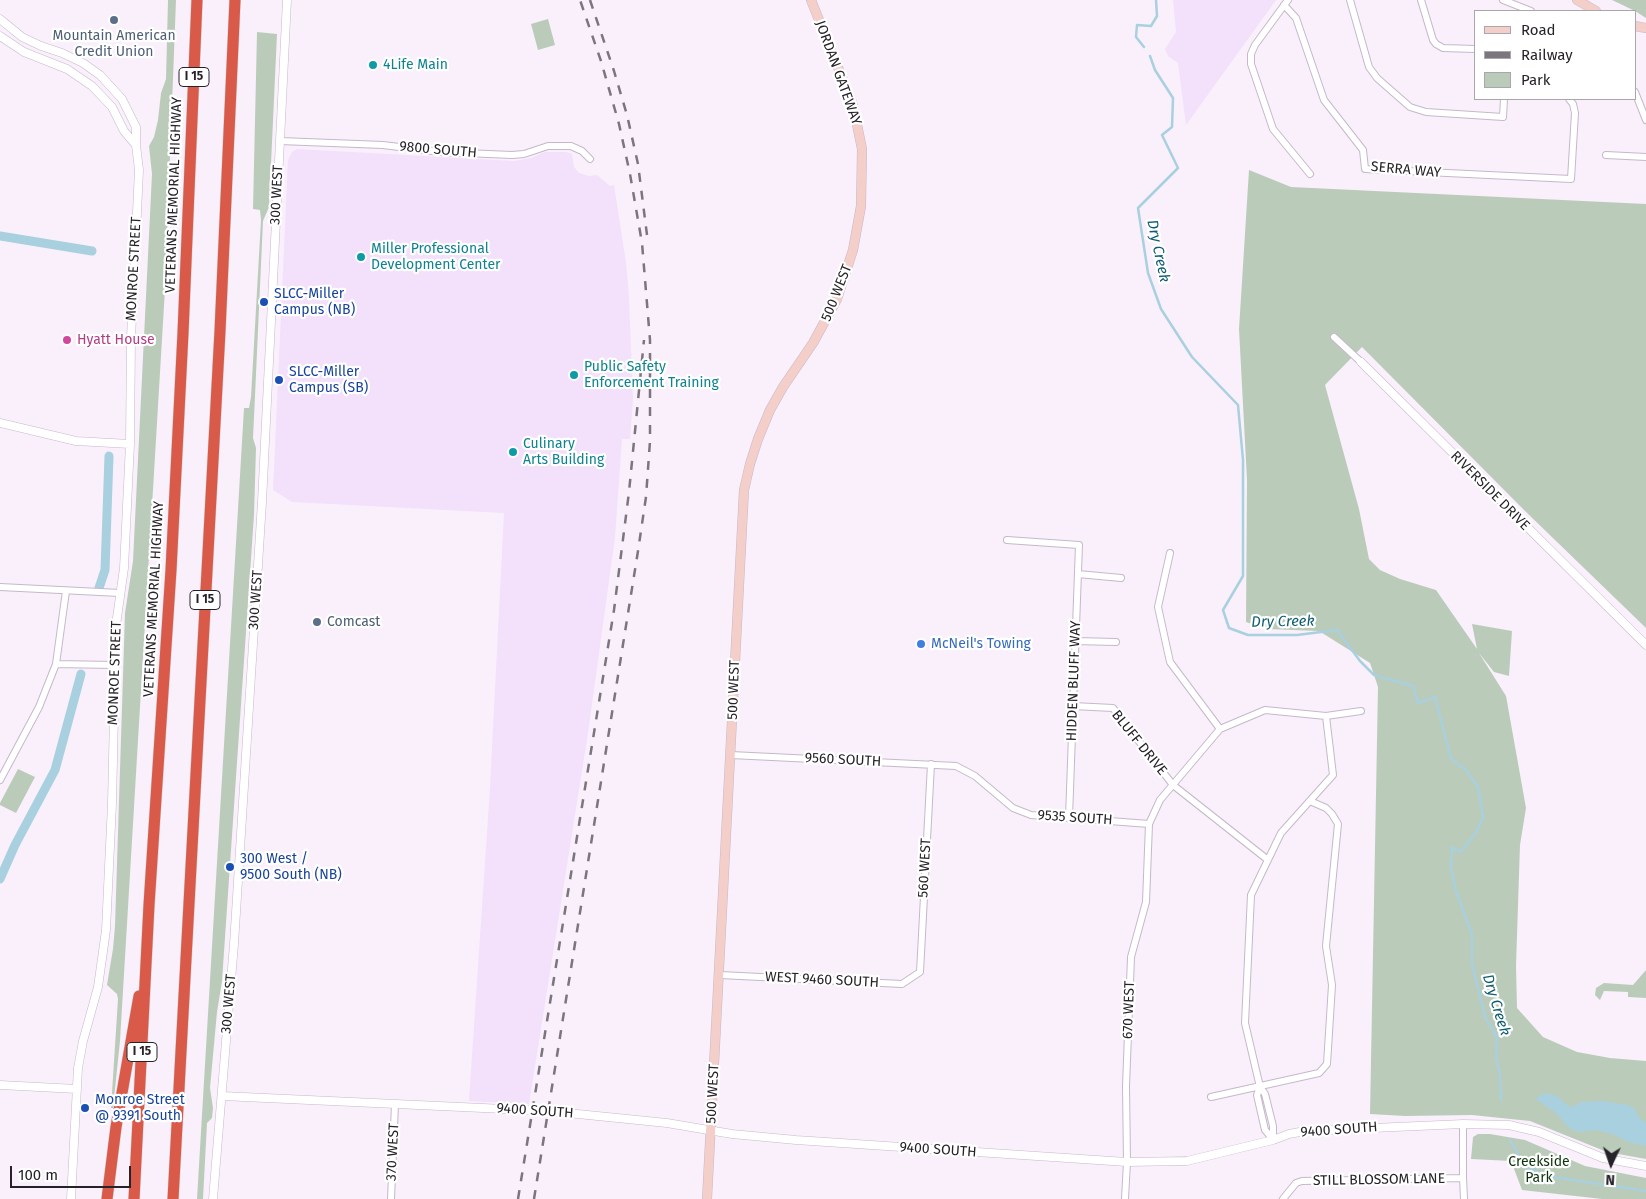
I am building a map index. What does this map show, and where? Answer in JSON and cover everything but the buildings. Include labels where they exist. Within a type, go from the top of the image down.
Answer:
[{"type":"highway","name":"VETERANS MEMORIAL HIGHWAY","points":[[134,1199],[149,905],[171,570],[197,0]]},
{"type":"highway","name":"I 15","points":[[173,1199],[236,0]]},
{"type":"highway","points":[[107,1199],[116,1127],[138,999],[149,905]]},
{"type":"main road","name":"JORDAN GATEWAY","points":[[810,0],[853,105],[862,150],[861,206]]},
{"type":"main road","points":[[1577,0],[1594,10]]},
{"type":"main road","name":"500 WEST","points":[[707,1199],[744,490],[750,464],[770,410],[813,343],[837,299],[853,250],[861,206]]},
{"type":"street","name":"300 WEST","points":[[213,1199],[234,944],[262,502],[287,0]]},
{"type":"street","points":[[1350,0],[1369,67],[1377,78],[1410,107],[1426,112],[1503,117],[1504,100]]},
{"type":"street","points":[[1421,0],[1432,40],[1436,44],[1443,48],[1474,50]]},
{"type":"street","points":[[1503,0],[1519,3],[1530,10]]},
{"type":"street","points":[[1286,3],[1255,45],[1251,54],[1251,64],[1273,129],[1310,174]]},
{"type":"street","name":"SERRA WAY","points":[[1286,3],[1296,18],[1324,100],[1363,150],[1365,169],[1571,180],[1575,113],[1570,100]]},
{"type":"street","name":"MONROE STREET","points":[[0,19],[22,37],[83,63],[112,86],[130,113],[136,127],[139,170],[131,330],[130,444],[124,568],[116,625],[112,804],[105,940],[98,987],[81,1050],[71,1199]]},
{"type":"street","name":"MONROE STREET","points":[[0,36],[24,52],[67,69],[92,86],[112,107],[124,131],[136,146]]},
{"type":"street","points":[[1636,95],[1646,120]]},
{"type":"street","name":"9800 SOUTH","points":[[280,140],[383,145],[440,152],[512,156],[548,146],[571,146],[582,151],[590,159]]},
{"type":"street","points":[[1606,155],[1646,157]]},
{"type":"street","name":"RIVERSIDE DRIVE","points":[[1334,337],[1646,644]]},
{"type":"street","points":[[0,423],[76,441],[130,444]]},
{"type":"street","name":"HIDDEN BLUFF WAY","points":[[1008,540],[1079,545],[1070,818]]},
{"type":"street","points":[[1170,553],[1158,608],[1170,662],[1220,729]]},
{"type":"street","points":[[1078,574],[1121,578]]},
{"type":"street","points":[[0,587],[120,594]]},
{"type":"street","points":[[0,780],[39,707],[56,664],[66,592]]},
{"type":"street","points":[[1075,641],[1116,642]]},
{"type":"street","points":[[56,664],[115,666]]},
{"type":"street","name":"BLUFF DRIVE","points":[[1073,706],[1113,708],[1173,785],[1268,860]]},
{"type":"street","points":[[1149,824],[1160,800],[1220,729],[1264,710],[1326,716],[1361,711]]},
{"type":"street","points":[[1273,1140],[1274,1127],[1265,1094],[1260,1087],[1245,1023],[1251,895],[1281,833],[1333,775],[1326,716]]},
{"type":"street","name":"9560 SOUTH","points":[[731,755],[956,766]]},
{"type":"street","name":"560 WEST","points":[[920,972],[931,764]]},
{"type":"street","name":"9535 SOUTH","points":[[956,766],[975,776],[1012,808],[1031,815],[1149,824]]},
{"type":"street","points":[[1212,1097],[1319,1074],[1326,1064],[1332,985],[1326,946],[1338,824],[1326,808],[1310,801]]},
{"type":"street","name":"670 WEST","points":[[1125,1199],[1127,1162],[1126,1086],[1131,957],[1146,902],[1149,824]]},
{"type":"street","name":"WEST 9460 SOUTH","points":[[720,974],[902,984],[920,972]]},
{"type":"street","points":[[0,1085],[77,1089]]},
{"type":"street","name":"9400 SOUTH","points":[[222,1096],[548,1111],[667,1123],[732,1134],[846,1144],[1127,1162],[1187,1161],[1305,1131],[1463,1124],[1510,1125],[1539,1132],[1603,1158],[1646,1166]]},
{"type":"street","name":"370 WEST","points":[[391,1199],[395,1104]]},
{"type":"street","points":[[1463,1124],[1462,1178],[1464,1199]]},
{"type":"street","name":"STILL BLOSSOM LANE","points":[[1283,1199],[1296,1182],[1462,1178]]},
{"type":"shaded area","points":[[1173,0],[1276,0],[1186,125],[1178,63],[1168,56],[1165,49],[1176,32]]},
{"type":"shaded area","points":[[297,149],[514,161],[531,158],[545,152],[566,152],[572,154],[574,167],[579,173],[589,176],[597,175],[610,186],[614,185],[626,263],[629,298],[633,399],[630,439],[622,439],[615,537],[588,733],[529,1104],[469,1101],[490,788],[504,513],[292,502],[273,490],[288,160],[292,152]]},
{"type":"green space","points":[[168,0],[176,0],[165,289],[120,1041],[113,1108],[111,1108],[118,999],[117,994],[107,985],[115,926],[125,613],[133,561],[152,174],[149,146],[154,137],[161,93],[166,79]]},
{"type":"green space","points":[[1612,0],[1646,0],[1646,18],[1636,10]]},
{"type":"green space","points":[[548,19],[555,45],[538,50],[531,24]]},
{"type":"green space","points":[[257,32],[277,34],[269,207],[263,221],[253,438],[256,448],[254,515],[222,981],[217,1012],[210,1088],[213,1108],[212,1118],[207,1123],[203,1199],[197,1199],[244,408],[249,408],[251,397],[261,220],[260,210],[253,209]]},
{"type":"green space","points":[[1249,170],[1291,187],[1646,204],[1646,628],[1525,511],[1362,347],[1325,385],[1359,509],[1369,559],[1380,570],[1400,579],[1436,590],[1477,649],[1472,624],[1512,631],[1509,676],[1494,672],[1479,653],[1506,696],[1526,808],[1520,845],[1516,966],[1517,1008],[1543,1037],[1577,1052],[1610,1058],[1646,1061],[1646,1159],[1607,1152],[1530,1121],[1472,1115],[1405,1116],[1370,1114],[1378,687],[1370,663],[1319,631],[1267,629],[1246,622],[1247,480],[1239,329]]},
{"type":"green space","points":[[18,769],[35,777],[16,813],[0,805],[0,803]]},
{"type":"green space","points":[[1646,970],[1646,998],[1628,997],[1628,992],[1604,991],[1600,1000],[1595,995],[1596,988],[1604,983],[1633,985]]},
{"type":"green space","name":"Creekside Park","points":[[1478,1134],[1490,1134],[1525,1140],[1585,1166],[1646,1178],[1646,1199],[1602,1199],[1522,1190],[1511,1161],[1471,1159],[1473,1137]]},
{"type":"water","points":[[1546,1093],[1557,1096],[1567,1105],[1573,1107],[1581,1102],[1601,1101],[1628,1105],[1634,1108],[1638,1116],[1646,1123],[1646,1146],[1631,1143],[1612,1134],[1597,1130],[1578,1132],[1569,1128],[1556,1113],[1536,1099]]},
{"type":"waterway","name":"Dry Creek","points":[[1144,47],[1136,37],[1137,25],[1151,26],[1157,16],[1156,0]]},
{"type":"waterway","name":"Dry Creek","points":[[1150,56],[1155,70],[1173,98],[1172,127],[1162,135],[1178,168],[1138,208],[1148,273],[1161,309],[1192,357],[1238,405],[1243,460],[1243,576],[1223,610],[1229,628],[1248,635],[1297,635],[1337,630],[1360,661],[1374,675],[1413,686],[1418,703],[1435,697],[1451,759],[1466,770],[1478,787],[1483,817],[1476,833],[1460,852],[1452,847],[1451,868],[1456,891],[1472,935],[1472,964],[1485,1017],[1497,1037],[1496,1057],[1500,1074],[1501,1100]]},
{"type":"waterway","points":[[0,236],[92,251]]},
{"type":"waterway","points":[[99,588],[105,570],[109,456]]},
{"type":"waterway","points":[[0,879],[15,845],[55,770],[81,674]]},
{"type":"waterway","name":"Dry Creek","points":[[1510,1140],[1525,1166],[1546,1176],[1646,1191]]},
{"type":"railway","points":[[534,1199],[638,551],[646,497],[650,441],[650,340],[642,243],[619,124],[601,61],[580,0]]},
{"type":"railway","points":[[590,0],[627,115],[638,164],[647,235]]},
{"type":"railway","points":[[518,1199],[614,610],[629,492],[644,340]]},
{"type":"place","name":"Mountain American Credit Union","points":[[114,20]]},
{"type":"place","name":"4Life Main","points":[[373,65]]},
{"type":"place","name":"Miller Professional Development Center","points":[[361,257]]},
{"type":"place","name":"SLCC-Miller Campus (NB)","points":[[264,302]]},
{"type":"place","name":"Hyatt House","points":[[67,340]]},
{"type":"place","name":"Public Safety Enforcement Training","points":[[574,375]]},
{"type":"place","name":"SLCC-Miller Campus (SB)","points":[[279,380]]},
{"type":"place","name":"Culinary Arts Building","points":[[513,452]]},
{"type":"place","name":"Comcast","points":[[317,622]]},
{"type":"place","name":"McNeil's Towing","points":[[921,644]]},
{"type":"place","name":"300 West / 9500 South (NB)","points":[[230,867]]},
{"type":"place","name":"Monroe Street @ 9391 South","points":[[85,1108]]}]
